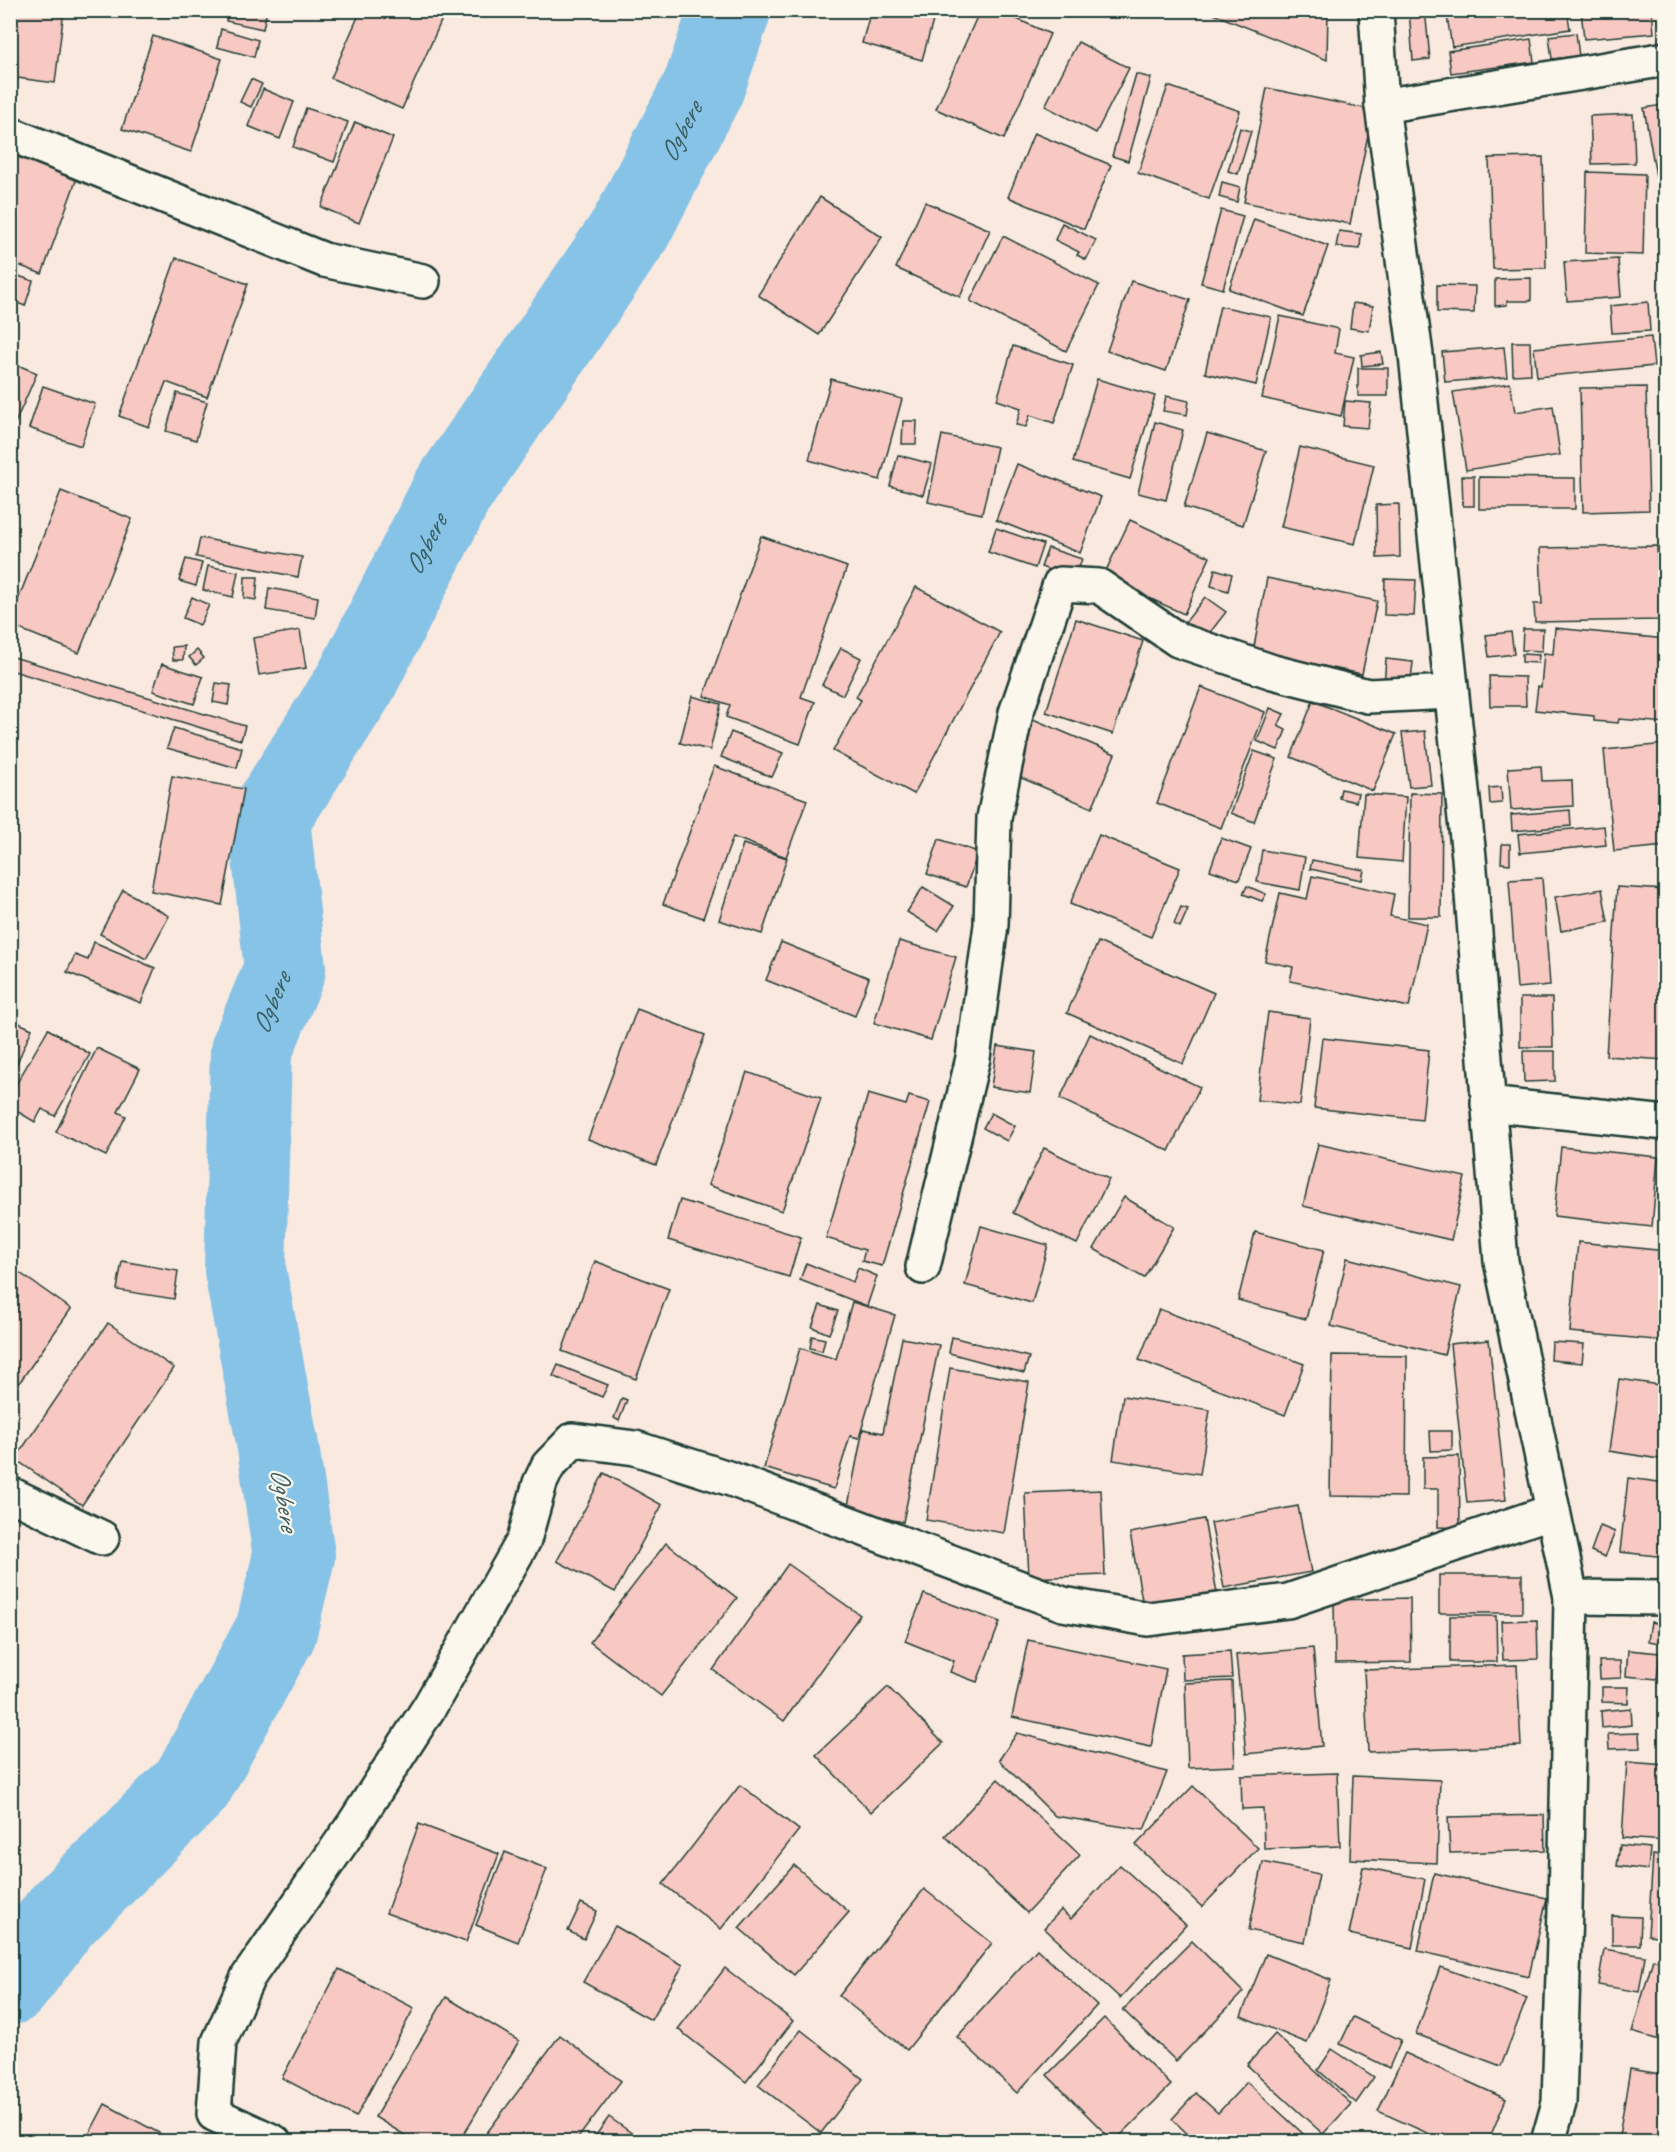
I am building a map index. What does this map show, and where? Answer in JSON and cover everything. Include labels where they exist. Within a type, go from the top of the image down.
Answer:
[{"type":"street","points":[[1376,10],[1382,106],[1416,355],[1469,856],[1502,1261],[1571,1597],[1558,2103],[1548,2142]]},
{"type":"street","points":[[1382,106],[1665,59]]},
{"type":"street","points":[[10,134],[324,260],[423,281]]},
{"type":"street","points":[[923,1267],[973,1058],[991,925],[994,818],[1016,713],[1060,584],[1099,586],[1178,640],[1274,672],[1368,696],[1451,692]]},
{"type":"street","points":[[1488,1104],[1665,1123]]},
{"type":"street","points":[[274,2142],[214,2114],[219,2042],[248,1977],[354,1824],[430,1706],[524,1540],[540,1483],[548,1466],[573,1440],[635,1448],[731,1479],[1063,1604],[1148,1619],[1288,1601],[1553,1511]]},
{"type":"street","points":[[10,1494],[102,1538]]},
{"type":"street","points":[[1571,1597],[1665,1598]]},
{"type":"building","points":[[10,10],[64,10],[55,83],[10,77]]},
{"type":"building","points":[[151,10],[215,10],[215,17],[151,16]]},
{"type":"building","points":[[228,10],[267,10],[263,29],[226,21]]},
{"type":"building","points":[[361,10],[446,10],[402,109],[331,78]]},
{"type":"building","points":[[871,10],[936,10],[922,60],[862,43]]},
{"type":"building","points":[[980,10],[997,10],[1050,34],[1004,139],[936,109]]},
{"type":"building","points":[[1204,10],[1328,10],[1327,60]]},
{"type":"building","points":[[1409,10],[1425,10],[1430,59],[1413,61]]},
{"type":"building","points":[[1446,10],[1567,10],[1570,29],[1452,47]]},
{"type":"building","points":[[1581,10],[1652,10],[1654,33],[1584,39]]},
{"type":"building","points":[[221,29],[258,40],[254,57],[217,47]]},
{"type":"building","points":[[1576,33],[1579,56],[1552,59],[1549,36]]},
{"type":"building","points":[[153,36],[222,59],[191,152],[122,129]]},
{"type":"building","points":[[1531,39],[1534,62],[1451,73],[1448,51]]},
{"type":"building","points":[[1078,42],[1129,68],[1096,133],[1045,106]]},
{"type":"building","points":[[1136,74],[1151,78],[1128,161],[1112,156]]},
{"type":"building","points":[[251,79],[262,84],[251,107],[240,102]]},
{"type":"building","points":[[1168,86],[1240,111],[1209,199],[1138,173]]},
{"type":"building","points":[[1267,88],[1373,110],[1350,224],[1244,202]]},
{"type":"building","points":[[263,89],[294,102],[280,139],[248,126]]},
{"type":"building","points":[[1662,105],[1666,122],[1666,174],[1656,176],[1644,108]]},
{"type":"building","points":[[306,108],[348,122],[334,162],[293,147]]},
{"type":"building","points":[[1633,114],[1635,163],[1592,164],[1590,116]]},
{"type":"building","points":[[355,122],[393,138],[359,223],[321,207]]},
{"type":"building","points":[[1240,128],[1251,131],[1238,174],[1228,171]]},
{"type":"building","points":[[1034,133],[1111,165],[1084,229],[1008,197]]},
{"type":"building","points":[[10,154],[77,178],[42,274],[10,262]]},
{"type":"building","points":[[1543,157],[1546,268],[1493,269],[1489,158]]},
{"type":"building","points":[[1587,172],[1645,174],[1643,255],[1585,253]]},
{"type":"building","points":[[1222,182],[1240,187],[1237,202],[1219,197]]},
{"type":"building","points":[[820,197],[882,237],[819,335],[758,295]]},
{"type":"building","points":[[925,202],[990,230],[960,297],[896,268]]},
{"type":"building","points":[[1221,210],[1243,216],[1223,289],[1201,283]]},
{"type":"building","points":[[1254,219],[1328,246],[1303,316],[1229,289]]},
{"type":"building","points":[[1062,223],[1096,240],[1086,260],[1077,255],[1079,252],[1055,240]]},
{"type":"building","points":[[1339,231],[1361,234],[1360,249],[1336,247]]},
{"type":"building","points":[[1003,236],[1099,285],[1066,351],[970,301]]},
{"type":"building","points":[[176,258],[248,284],[207,397],[166,382],[149,427],[119,416]]},
{"type":"building","points":[[1618,259],[1621,297],[1567,301],[1564,262]]},
{"type":"building","points":[[10,273],[33,281],[25,306],[10,300]]},
{"type":"building","points":[[1531,278],[1531,301],[1507,301],[1507,305],[1495,306],[1495,279]]},
{"type":"building","points":[[1131,281],[1190,300],[1166,371],[1107,351]]},
{"type":"building","points":[[1437,285],[1475,286],[1474,313],[1437,312]]},
{"type":"building","points":[[1648,302],[1650,331],[1612,333],[1610,306]]},
{"type":"building","points":[[1353,303],[1373,306],[1369,331],[1350,328]]},
{"type":"building","points":[[1220,306],[1271,317],[1256,385],[1205,373]]},
{"type":"building","points":[[1280,316],[1339,329],[1335,353],[1354,357],[1341,416],[1262,398]]},
{"type":"building","points":[[1651,337],[1654,366],[1537,377],[1534,348]]},
{"type":"building","points":[[1512,342],[1530,342],[1531,374],[1513,375]]},
{"type":"building","points":[[1013,346],[1073,365],[1054,423],[1030,415],[1026,427],[1016,425],[1021,408],[997,400]]},
{"type":"building","points":[[1504,347],[1507,377],[1445,382],[1442,352]]},
{"type":"building","points":[[1381,352],[1383,364],[1362,366],[1361,355]]},
{"type":"building","points":[[10,362],[37,373],[12,430],[10,429]]},
{"type":"building","points":[[1358,368],[1388,368],[1388,396],[1358,396]]},
{"type":"building","points":[[831,379],[902,399],[880,480],[809,460]]},
{"type":"building","points":[[1097,379],[1155,396],[1130,479],[1073,462]]},
{"type":"building","points":[[1510,383],[1515,412],[1553,406],[1560,455],[1466,470],[1453,392]]},
{"type":"building","points":[[43,386],[95,404],[81,446],[29,428]]},
{"type":"building","points":[[1646,387],[1649,510],[1583,512],[1580,388]]},
{"type":"building","points":[[177,393],[207,402],[196,440],[166,431]]},
{"type":"building","points":[[1166,396],[1189,401],[1187,415],[1163,411]]},
{"type":"building","points":[[1345,401],[1371,403],[1368,428],[1343,426]]},
{"type":"building","points":[[903,421],[917,421],[916,444],[902,444]]},
{"type":"building","points":[[1155,422],[1183,430],[1166,500],[1138,493]]},
{"type":"building","points":[[1207,433],[1266,451],[1243,525],[1184,507]]},
{"type":"building","points":[[942,435],[997,447],[982,514],[928,502]]},
{"type":"building","points":[[1300,447],[1374,465],[1355,544],[1281,527]]},
{"type":"building","points":[[898,455],[932,464],[923,495],[890,486]]},
{"type":"building","points":[[1017,464],[1101,497],[1080,553],[996,520]]},
{"type":"building","points":[[1462,476],[1474,476],[1474,506],[1463,506]]},
{"type":"building","points":[[1479,477],[1575,478],[1575,509],[1479,509]]},
{"type":"building","points":[[61,491],[132,519],[79,653],[10,625]]},
{"type":"building","points":[[1399,504],[1400,557],[1377,558],[1376,505]]},
{"type":"building","points":[[1130,520],[1210,557],[1184,614],[1103,577]]},
{"type":"building","points":[[996,528],[1043,544],[1035,568],[988,552]]},
{"type":"building","points":[[761,536],[847,567],[801,697],[815,702],[800,744],[726,717],[730,705],[704,696]]},
{"type":"building","points":[[200,538],[302,557],[298,577],[196,557]]},
{"type":"building","points":[[1657,546],[1660,620],[1535,622],[1534,604],[1542,604],[1540,548]]},
{"type":"building","points":[[1048,548],[1082,559],[1075,579],[1041,567]]},
{"type":"building","points":[[186,559],[202,563],[196,586],[179,581]]},
{"type":"building","points":[[208,566],[238,572],[233,597],[203,590]]},
{"type":"building","points":[[1215,569],[1232,574],[1228,591],[1211,586]]},
{"type":"building","points":[[245,577],[258,577],[256,600],[244,598]]},
{"type":"building","points":[[1267,578],[1377,601],[1362,674],[1253,652]]},
{"type":"building","points":[[1385,579],[1416,580],[1414,616],[1384,615]]},
{"type":"building","points":[[916,587],[1000,632],[914,794],[833,751],[861,700],[856,697]]},
{"type":"building","points":[[269,588],[318,597],[315,618],[266,610]]},
{"type":"building","points":[[192,597],[209,605],[200,625],[183,618]]},
{"type":"building","points":[[1205,597],[1226,612],[1205,639],[1184,624]]},
{"type":"building","points":[[1076,619],[1143,641],[1113,734],[1046,712]]},
{"type":"building","points":[[1555,628],[1666,639],[1666,723],[1619,719],[1618,723],[1594,721],[1594,716],[1535,710],[1538,686],[1541,687],[1544,653],[1553,654]]},
{"type":"building","points":[[1523,629],[1543,629],[1542,651],[1522,650]]},
{"type":"building","points":[[300,630],[306,668],[259,675],[253,638]]},
{"type":"building","points":[[1511,632],[1514,654],[1489,657],[1486,635]]},
{"type":"building","points":[[184,646],[183,660],[173,660],[172,647]]},
{"type":"building","points":[[841,648],[861,658],[843,695],[822,685]]},
{"type":"building","points":[[197,650],[204,658],[196,665],[189,657]]},
{"type":"building","points":[[1522,654],[1539,655],[1538,663],[1522,662]]},
{"type":"building","points":[[10,656],[245,726],[241,740],[10,670]]},
{"type":"building","points":[[1386,659],[1413,662],[1410,688],[1384,685]]},
{"type":"building","points":[[162,664],[203,677],[194,704],[153,691]]},
{"type":"building","points":[[1489,676],[1525,677],[1526,706],[1490,706]]},
{"type":"building","points":[[216,683],[231,685],[228,705],[213,702]]},
{"type":"building","points":[[1201,687],[1265,712],[1221,828],[1157,803]]},
{"type":"building","points":[[692,696],[721,704],[710,750],[680,743]]},
{"type":"building","points":[[1313,701],[1396,734],[1373,791],[1291,757]]},
{"type":"building","points":[[1270,708],[1284,714],[1278,726],[1286,730],[1278,750],[1257,741]]},
{"type":"building","points":[[1033,719],[1115,754],[1092,808],[1010,773]]},
{"type":"building","points":[[174,728],[242,748],[237,768],[167,748]]},
{"type":"building","points":[[1425,731],[1431,785],[1409,787],[1402,733]]},
{"type":"building","points":[[731,732],[783,753],[772,777],[721,757]]},
{"type":"building","points":[[1666,744],[1666,846],[1614,851],[1604,750]]},
{"type":"building","points":[[1254,751],[1277,759],[1254,822],[1231,813]]},
{"type":"building","points":[[714,766],[807,800],[786,857],[733,837],[703,918],[663,904]]},
{"type":"building","points":[[1541,766],[1542,781],[1572,780],[1573,806],[1511,810],[1508,768]]},
{"type":"building","points":[[172,776],[244,789],[222,905],[151,891]]},
{"type":"building","points":[[1501,787],[1502,803],[1490,804],[1489,788]]},
{"type":"building","points":[[1341,789],[1358,793],[1356,802],[1339,798]]},
{"type":"building","points":[[1410,793],[1442,794],[1441,917],[1408,917]]},
{"type":"building","points":[[1364,794],[1406,797],[1402,862],[1359,858]]},
{"type":"building","points":[[1570,810],[1571,826],[1512,831],[1511,815]]},
{"type":"building","points":[[1604,826],[1606,845],[1520,853],[1518,834]]},
{"type":"building","points":[[1099,835],[1180,868],[1151,937],[1070,904]]},
{"type":"building","points":[[1221,838],[1251,849],[1239,880],[1210,870]]},
{"type":"building","points":[[939,839],[978,852],[966,887],[927,874]]},
{"type":"building","points":[[743,844],[787,858],[762,934],[719,920]]},
{"type":"building","points":[[1502,844],[1510,844],[1510,864],[1501,863]]},
{"type":"building","points":[[1262,850],[1305,857],[1300,890],[1257,882]]},
{"type":"building","points":[[1312,860],[1364,870],[1362,880],[1310,869]]},
{"type":"building","points":[[1312,876],[1394,894],[1390,916],[1427,924],[1409,1007],[1290,981],[1293,967],[1265,961],[1280,893],[1307,899]]},
{"type":"building","points":[[1542,878],[1550,985],[1517,988],[1509,880]]},
{"type":"building","points":[[1247,886],[1266,894],[1262,901],[1243,894]]},
{"type":"building","points":[[923,887],[954,906],[938,931],[907,912]]},
{"type":"building","points":[[1617,887],[1666,890],[1666,1060],[1606,1056]]},
{"type":"building","points":[[1602,889],[1608,922],[1561,931],[1555,897]]},
{"type":"building","points":[[123,890],[169,916],[146,959],[100,934]]},
{"type":"building","points":[[1181,907],[1188,909],[1180,927],[1174,924]]},
{"type":"building","points":[[899,941],[956,957],[931,1040],[874,1023]]},
{"type":"building","points":[[94,942],[155,968],[141,1003],[67,972],[75,955],[88,960]]},
{"type":"building","points":[[781,942],[869,978],[855,1016],[766,980]]},
{"type":"building","points":[[1098,942],[1214,993],[1183,1064],[1067,1013]]},
{"type":"building","points":[[1520,998],[1552,998],[1553,1047],[1520,1047]]},
{"type":"building","points":[[637,1009],[705,1035],[656,1165],[588,1139]]},
{"type":"building","points":[[1268,1012],[1310,1018],[1300,1105],[1257,1100]]},
{"type":"building","points":[[10,1019],[32,1029],[10,1079]]},
{"type":"building","points":[[48,1029],[90,1054],[55,1116],[42,1109],[35,1122],[10,1107],[10,1095]]},
{"type":"building","points":[[1090,1034],[1200,1087],[1169,1151],[1060,1099]]},
{"type":"building","points":[[1322,1038],[1429,1050],[1422,1120],[1314,1108]]},
{"type":"building","points":[[997,1046],[1036,1052],[1030,1093],[991,1087]]},
{"type":"building","points":[[97,1048],[140,1069],[118,1112],[126,1116],[106,1156],[56,1132]]},
{"type":"building","points":[[1523,1051],[1555,1051],[1555,1081],[1524,1082]]},
{"type":"building","points":[[747,1072],[821,1098],[782,1211],[708,1185]]},
{"type":"building","points":[[868,1094],[906,1105],[909,1096],[930,1102],[882,1266],[862,1261],[865,1250],[826,1238]]},
{"type":"building","points":[[991,1113],[1015,1126],[1007,1141],[983,1128]]},
{"type":"building","points":[[1318,1144],[1465,1177],[1451,1240],[1303,1206]]},
{"type":"building","points":[[1561,1147],[1658,1157],[1652,1227],[1554,1216]]},
{"type":"building","points":[[1044,1148],[1109,1179],[1077,1244],[1013,1213]]},
{"type":"building","points":[[1124,1197],[1174,1227],[1144,1278],[1094,1249]]},
{"type":"building","points":[[680,1200],[801,1237],[789,1277],[668,1240]]},
{"type":"building","points":[[981,1226],[1048,1245],[1032,1303],[965,1285]]},
{"type":"building","points":[[1255,1232],[1324,1250],[1306,1319],[1238,1300]]},
{"type":"building","points":[[1578,1242],[1666,1251],[1666,1341],[1570,1332]]},
{"type":"building","points":[[1347,1258],[1461,1287],[1444,1355],[1331,1326]]},
{"type":"building","points":[[122,1261],[178,1271],[174,1299],[117,1290]]},
{"type":"building","points":[[595,1261],[669,1289],[636,1379],[562,1351]]},
{"type":"building","points":[[806,1263],[853,1282],[858,1268],[877,1276],[867,1306],[800,1280]]},
{"type":"building","points":[[10,1266],[71,1309],[10,1396]]},
{"type":"building","points":[[852,1302],[895,1315],[859,1438],[850,1436],[834,1489],[764,1468],[800,1348],[836,1359]]},
{"type":"building","points":[[820,1305],[838,1311],[829,1334],[812,1327]]},
{"type":"building","points":[[1159,1309],[1304,1364],[1285,1415],[1139,1360]]},
{"type":"building","points":[[108,1323],[174,1368],[82,1505],[15,1459]]},
{"type":"building","points":[[812,1336],[825,1339],[822,1351],[810,1348]]},
{"type":"building","points":[[952,1337],[1029,1357],[1024,1373],[949,1353]]},
{"type":"building","points":[[902,1338],[939,1345],[903,1522],[847,1511],[863,1429],[883,1433]]},
{"type":"building","points":[[1489,1340],[1506,1500],[1467,1503],[1450,1344]]},
{"type":"building","points":[[1552,1342],[1584,1344],[1582,1363],[1551,1360]]},
{"type":"building","points":[[1332,1355],[1407,1356],[1406,1497],[1330,1496]]},
{"type":"building","points":[[558,1365],[608,1385],[602,1397],[553,1376]]},
{"type":"building","points":[[950,1368],[1029,1382],[1004,1533],[926,1520]]},
{"type":"building","points":[[1619,1379],[1666,1386],[1666,1460],[1609,1451]]},
{"type":"building","points":[[1123,1396],[1210,1410],[1200,1474],[1113,1460]]},
{"type":"building","points":[[622,1398],[627,1400],[619,1421],[614,1418]]},
{"type":"building","points":[[1430,1431],[1452,1431],[1452,1450],[1431,1451]]},
{"type":"building","points":[[1459,1456],[1460,1528],[1438,1527],[1438,1489],[1423,1489],[1423,1457]]},
{"type":"building","points":[[604,1473],[662,1505],[615,1592],[557,1561]]},
{"type":"building","points":[[1628,1478],[1666,1483],[1666,1557],[1620,1552]]},
{"type":"building","points":[[1101,1490],[1105,1575],[1029,1578],[1025,1493]]},
{"type":"building","points":[[1298,1506],[1311,1572],[1224,1588],[1211,1523]]},
{"type":"building","points":[[1204,1519],[1218,1599],[1144,1611],[1130,1533]]},
{"type":"building","points":[[1600,1526],[1615,1532],[1605,1557],[1591,1551]]},
{"type":"building","points":[[666,1543],[737,1598],[661,1696],[590,1642]]},
{"type":"building","points":[[788,1564],[860,1615],[784,1721],[713,1670]]},
{"type":"building","points":[[1439,1575],[1522,1575],[1522,1613],[1439,1613]]},
{"type":"building","points":[[924,1594],[1000,1622],[977,1682],[950,1672],[954,1661],[905,1641]]},
{"type":"building","points":[[1410,1598],[1411,1662],[1335,1663],[1334,1600]]},
{"type":"building","points":[[1450,1616],[1496,1616],[1497,1662],[1450,1662]]},
{"type":"building","points":[[1537,1620],[1538,1659],[1503,1660],[1501,1621]]},
{"type":"building","points":[[1651,1622],[1666,1625],[1666,1644],[1648,1641]]},
{"type":"building","points":[[1028,1640],[1166,1669],[1151,1747],[1012,1717]]},
{"type":"building","points":[[1313,1648],[1322,1746],[1246,1754],[1236,1655]]},
{"type":"building","points":[[1628,1650],[1660,1653],[1657,1679],[1626,1676]]},
{"type":"building","points":[[1230,1651],[1232,1678],[1183,1680],[1182,1654]]},
{"type":"building","points":[[1599,1661],[1620,1661],[1621,1678],[1600,1679]]},
{"type":"building","points":[[1517,1665],[1521,1746],[1368,1752],[1364,1670]]},
{"type":"building","points":[[1232,1681],[1235,1766],[1188,1768],[1185,1683]]},
{"type":"building","points":[[888,1687],[943,1743],[871,1812],[816,1755]]},
{"type":"building","points":[[1602,1687],[1629,1687],[1628,1703],[1602,1702]]},
{"type":"building","points":[[1631,1708],[1632,1725],[1602,1728],[1601,1711]]},
{"type":"building","points":[[1017,1733],[1167,1772],[1144,1830],[1055,1816],[999,1760]]},
{"type":"building","points":[[1639,1733],[1640,1748],[1609,1749],[1608,1734]]},
{"type":"building","points":[[1627,1762],[1666,1765],[1666,1841],[1622,1838]]},
{"type":"building","points":[[1337,1773],[1340,1846],[1264,1849],[1263,1808],[1242,1809],[1241,1776]]},
{"type":"building","points":[[1353,1776],[1440,1780],[1437,1863],[1350,1859]]},
{"type":"building","points":[[998,1779],[1080,1855],[1027,1913],[945,1836]]},
{"type":"building","points":[[740,1785],[799,1830],[721,1929],[663,1884]]},
{"type":"building","points":[[1193,1786],[1258,1848],[1202,1907],[1136,1845]]},
{"type":"building","points":[[1544,1815],[1545,1850],[1450,1853],[1448,1817]]},
{"type":"building","points":[[419,1824],[499,1854],[466,1942],[386,1913]]},
{"type":"building","points":[[1620,1845],[1650,1848],[1648,1870],[1617,1866]]},
{"type":"building","points":[[505,1852],[547,1869],[518,1942],[476,1925]]},
{"type":"building","points":[[1653,1855],[1666,1856],[1666,1937],[1648,1935]]},
{"type":"building","points":[[1263,1862],[1319,1874],[1305,1942],[1249,1930]]},
{"type":"building","points":[[794,1865],[849,1912],[794,1975],[739,1928]]},
{"type":"building","points":[[1120,1865],[1186,1925],[1120,1998],[1044,1928],[1061,1910],[1071,1919]]},
{"type":"building","points":[[1363,1867],[1425,1879],[1412,1948],[1349,1934]]},
{"type":"building","points":[[1434,1873],[1547,1898],[1529,1976],[1418,1951]]},
{"type":"building","points":[[924,1889],[992,1943],[907,2050],[839,1996]]},
{"type":"building","points":[[581,1903],[597,1911],[584,1939],[568,1931]]},
{"type":"building","points":[[1612,1916],[1641,1917],[1640,1945],[1612,1945]]},
{"type":"building","points":[[615,1926],[683,1965],[651,2020],[583,1982]]},
{"type":"building","points":[[1192,1941],[1243,1992],[1176,2061],[1123,2010]]},
{"type":"building","points":[[1037,1949],[1097,2005],[1017,2093],[957,2037]]},
{"type":"building","points":[[1604,1949],[1645,1956],[1639,1992],[1598,1985]]},
{"type":"building","points":[[1266,1954],[1331,1980],[1307,2043],[1241,2016]]},
{"type":"building","points":[[1653,1959],[1666,1963],[1666,2042],[1632,2032]]},
{"type":"building","points":[[1440,1967],[1527,1998],[1501,2066],[1416,2034]]},
{"type":"building","points":[[725,1968],[793,2021],[746,2082],[678,2029]]},
{"type":"building","points":[[339,1969],[414,2008],[356,2117],[282,2078]]},
{"type":"building","points":[[446,1997],[519,2041],[459,2142],[416,2142],[375,2117]]},
{"type":"building","points":[[1353,2017],[1401,2040],[1389,2068],[1340,2044]]},
{"type":"building","points":[[1104,2018],[1171,2085],[1114,2142],[1047,2075]]},
{"type":"building","points":[[801,2030],[863,2079],[821,2133],[758,2085]]},
{"type":"building","points":[[1275,2034],[1351,2104],[1323,2134],[1247,2065]]},
{"type":"building","points":[[560,2035],[621,2081],[575,2142],[480,2142]]},
{"type":"building","points":[[1332,2049],[1374,2077],[1356,2103],[1318,2070]]},
{"type":"building","points":[[1405,2053],[1506,2099],[1488,2142],[1447,2142],[1378,2111]]},
{"type":"building","points":[[1630,2069],[1666,2075],[1666,2142],[1618,2142]]},
{"type":"building","points":[[1247,2082],[1312,2142],[1196,2142],[1172,2119],[1196,2093],[1218,2113]]},
{"type":"building","points":[[105,2104],[161,2134],[157,2142],[85,2142]]},
{"type":"building","points":[[609,2117],[644,2142],[591,2142]]},
{"type":"waterway","name":"Ogbere","points":[[10,1984],[61,1916],[192,1785],[276,1631],[294,1556],[278,1447],[245,1270],[251,1051],[285,969],[269,819],[356,682],[452,492],[630,230],[704,86],[730,10]]}]
